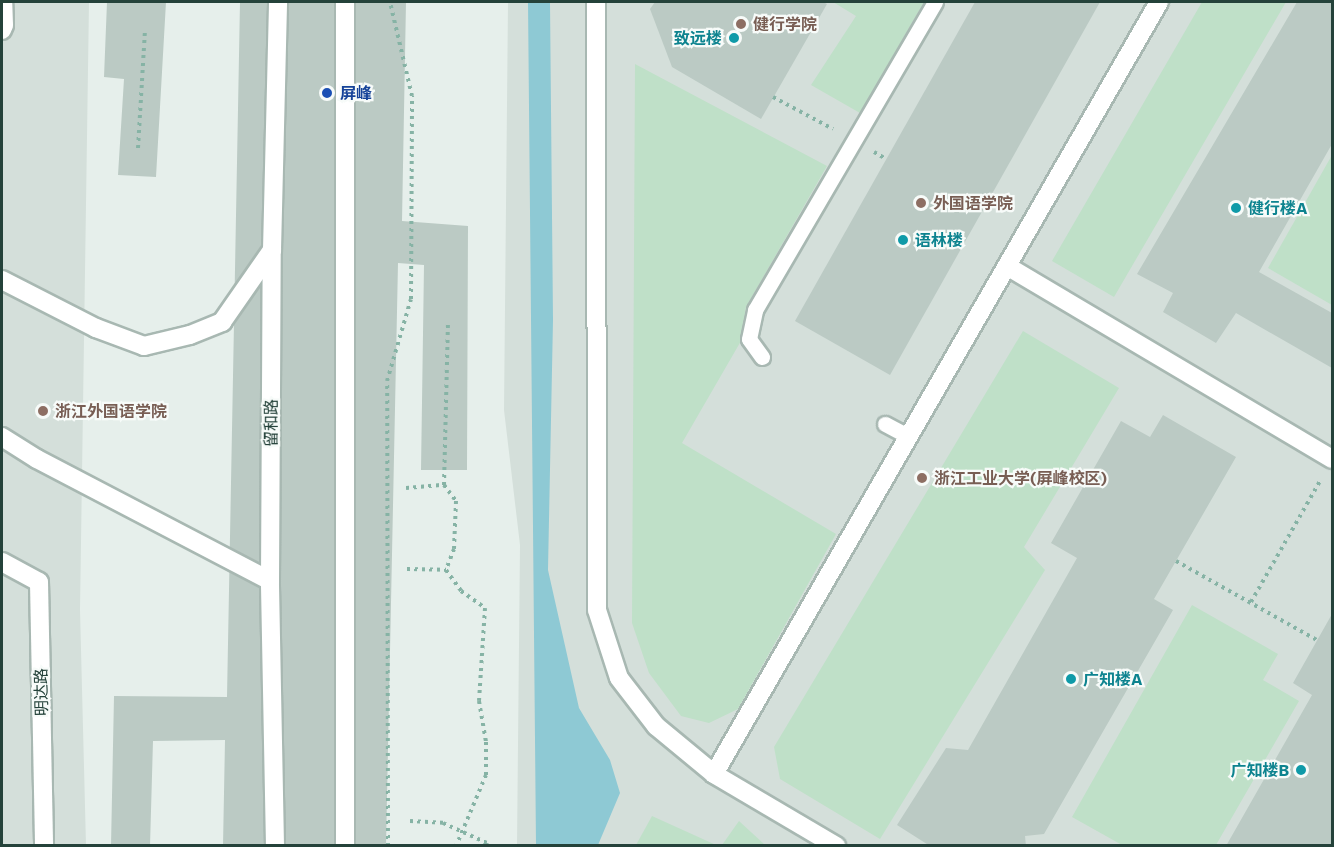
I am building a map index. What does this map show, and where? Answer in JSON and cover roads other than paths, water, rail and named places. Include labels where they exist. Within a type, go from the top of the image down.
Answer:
[{"type":"street","points":[[2,30],[4,25],[3,2]]},
{"type":"street","name":"留和路","points":[[274,846],[270,581],[272,250],[278,2]]},
{"type":"street","points":[[345,2],[345,846]]},
{"type":"street","points":[[596,2],[597,610],[619,678],[656,726],[714,774],[831,844]]},
{"type":"street","points":[[714,774],[1159,2]]},
{"type":"street","points":[[2,280],[96,328],[144,346],[190,335],[222,322],[272,250]]},
{"type":"street","points":[[1007,266],[1332,459]]},
{"type":"street","points":[[2,437],[37,459],[270,581]]},
{"type":"street","name":"明达路","points":[[2,562],[39,582],[44,846]]},
{"type":"lane","points":[[762,357],[749,339],[755,310],[935,2]]},
{"type":"lane","points":[[885,424],[908,436]]},
{"type":"water","points":[[528,2],[550,2],[553,320],[548,570],[579,708],[610,760],[620,793],[598,845],[536,845]]},
{"type":"place","name":"健行学院","points":[[741,24]]},
{"type":"place","name":"致远楼","points":[[734,38]]},
{"type":"place","name":"屏峰","points":[[327,93]]},
{"type":"place","name":"外国语学院","points":[[921,203]]},
{"type":"place","name":"健行楼A","points":[[1236,208]]},
{"type":"place","name":"语林楼","points":[[903,240]]},
{"type":"place","name":"浙江外国语学院","points":[[43,411]]},
{"type":"place","name":"浙江工业大学(屏峰校区)","points":[[922,478]]},
{"type":"place","name":"广知楼A","points":[[1071,679]]},
{"type":"place","name":"广知楼B","points":[[1301,770]]}]
